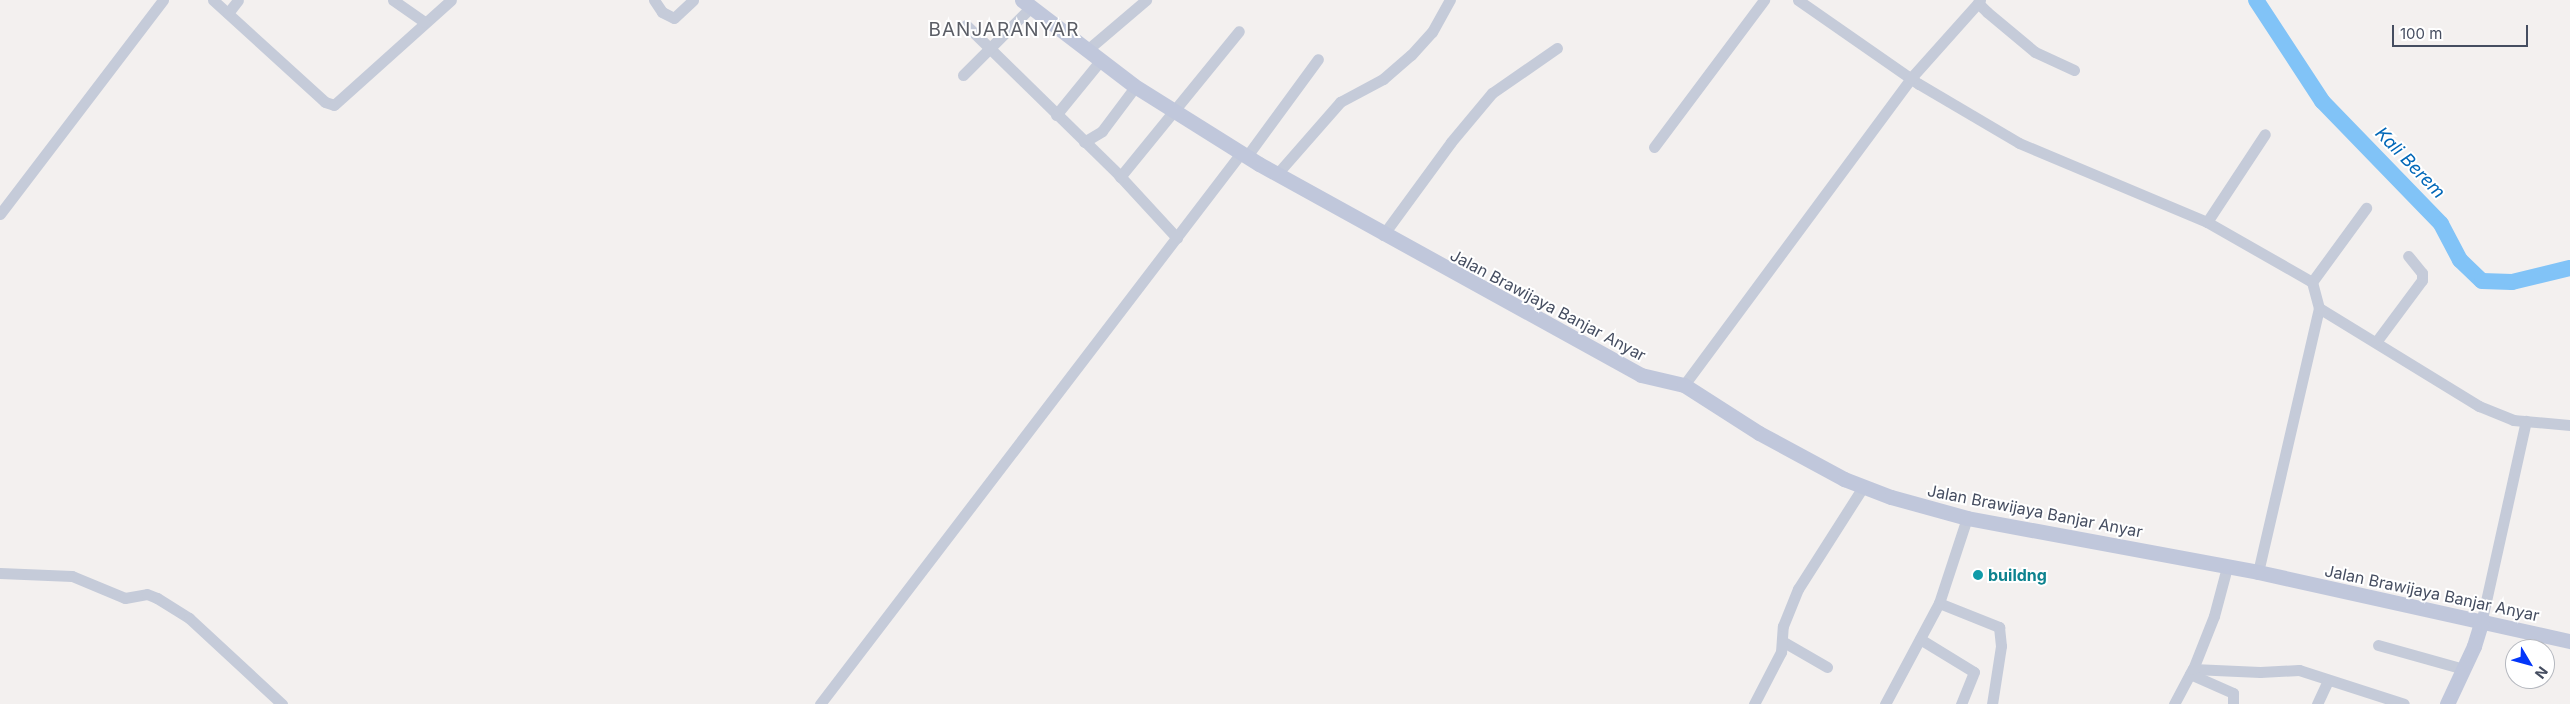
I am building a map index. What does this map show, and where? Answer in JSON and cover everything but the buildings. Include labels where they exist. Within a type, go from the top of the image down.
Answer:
[{"type":"street","points":[[0,214],[162,0]]},
{"type":"street","points":[[213,0],[329,105],[337,103],[424,22],[451,0]]},
{"type":"street","points":[[228,13],[238,0]]},
{"type":"street","points":[[393,0],[424,22]]},
{"type":"street","points":[[654,0],[662,12],[674,18],[693,0]]},
{"type":"street","points":[[1086,52],[1146,0]]},
{"type":"street","points":[[1276,174],[1340,102],[1383,79],[1411,55],[1432,32],[1450,0]]},
{"type":"street","points":[[1654,148],[1764,0]]},
{"type":"street","points":[[1798,0],[1911,78],[2019,143],[2207,222],[2312,282],[2319,308],[2258,572]]},
{"type":"street","points":[[1684,385],[1911,78],[1979,1],[2036,52],[2074,70]]},
{"type":"street","points":[[963,75],[992,50],[1026,3]]},
{"type":"street","name":"Jalan Brawijaya Banjar Anyar","points":[[1026,3],[1086,52],[1136,87],[1276,174],[1641,376],[1684,385],[1759,433],[1863,486],[1967,518],[2227,568],[2258,572],[2482,619],[2570,640]]},
{"type":"street","points":[[966,25],[1120,177],[1177,238]]},
{"type":"street","points":[[1120,177],[1151,142],[1172,110],[1239,31]]},
{"type":"street","points":[[1384,235],[1450,142],[1492,93],[1557,48]]},
{"type":"street","points":[[820,704],[1177,238],[1318,59]]},
{"type":"street","points":[[1056,115],[1100,61]]},
{"type":"street","points":[[1084,142],[1102,131],[1136,87]]},
{"type":"street","points":[[2207,222],[2265,134]]},
{"type":"street","points":[[2312,282],[2366,208]]},
{"type":"street","points":[[2376,342],[2422,280],[2422,273],[2408,256]]},
{"type":"street","points":[[2319,308],[2479,406],[2526,421],[2570,425]]},
{"type":"street","points":[[2447,704],[2464,669],[2482,619],[2526,421]]},
{"type":"street","points":[[1754,704],[1781,652],[1783,626],[1798,590],[1863,486]]},
{"type":"street","points":[[1885,704],[1939,603],[1967,518]]},
{"type":"street","points":[[2174,704],[2192,671],[2214,616],[2227,568]]},
{"type":"street","points":[[0,573],[72,576],[124,598],[148,594],[157,598],[190,618],[282,704]]},
{"type":"street","points":[[1939,603],[1999,627],[2001,646],[1992,704]]},
{"type":"street","points":[[1920,640],[1974,672],[1961,704]]},
{"type":"street","points":[[1782,641],[1826,667]]},
{"type":"street","points":[[2378,645],[2464,669]]},
{"type":"street","points":[[2192,671],[2260,672],[2290,669],[2404,704]]},
{"type":"street","points":[[2192,671],[2233,693],[2234,704]]},
{"type":"street","points":[[2317,704],[2328,680]]},
{"type":"waterway","name":"Kali Berem","points":[[2256,0],[2322,101],[2441,224],[2460,260],[2482,281],[2512,282],[2570,268]]},
{"type":"place","name":"buildng","points":[[1978,575]]},
{"type":"district","name":"BANJARANYAR","points":[[1004,30]]}]
